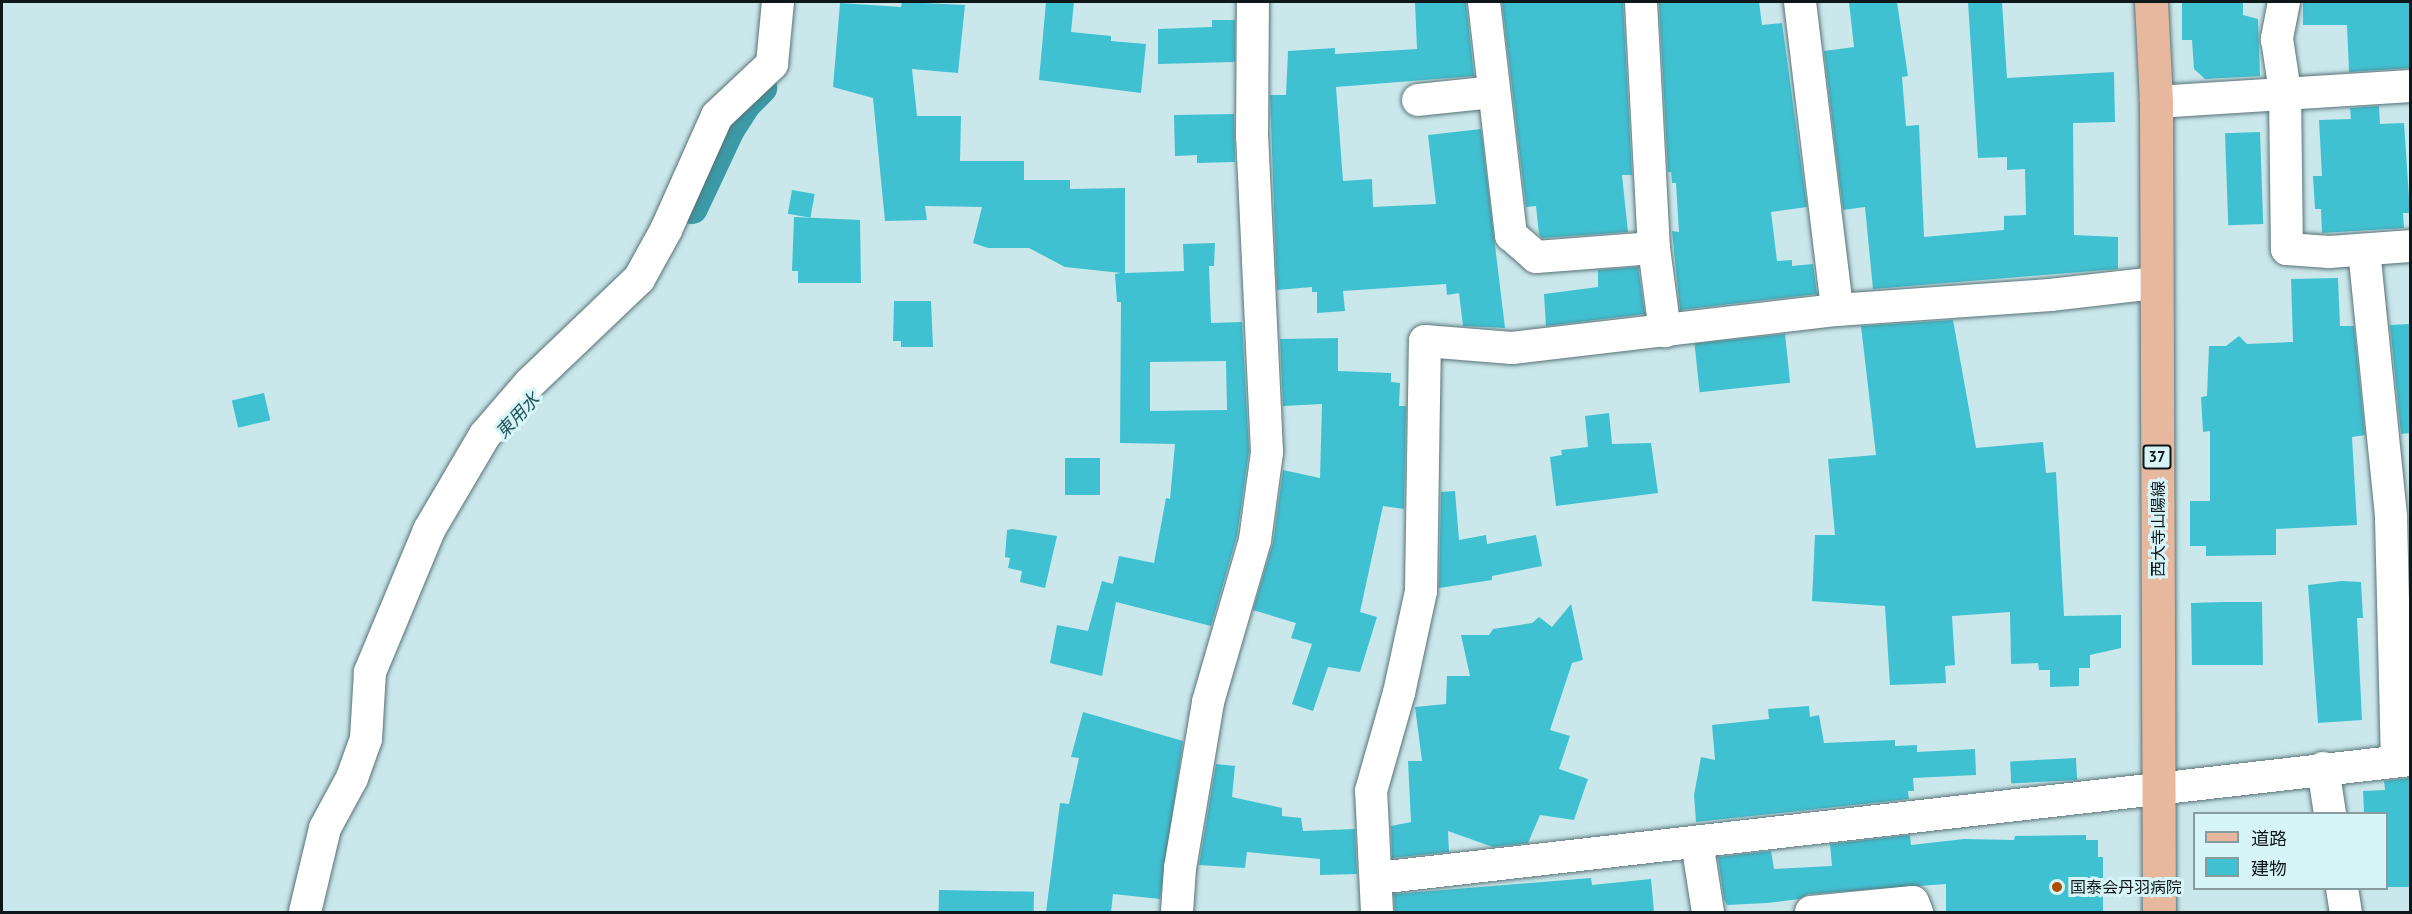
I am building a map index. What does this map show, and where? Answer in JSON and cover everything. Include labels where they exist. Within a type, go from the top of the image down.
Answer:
[{"type":"main road","name":"西大寺山陽線","points":[[2151,2],[2156,102],[2159,912]]},
{"type":"street","points":[[305,912],[325,828],[352,778],[366,739],[370,672],[429,530],[485,435],[531,383],[639,279],[666,230],[717,116],[772,64],[778,2]]},
{"type":"street","points":[[1177,912],[1180,868],[1208,702],[1255,540],[1267,452],[1252,137],[1253,2]]},
{"type":"street","points":[[1484,2],[1511,235],[1536,257],[1654,248]]},
{"type":"street","points":[[1641,2],[1654,248],[1665,331]]},
{"type":"street","points":[[1800,2],[1837,310]]},
{"type":"street","points":[[2284,2],[2277,39],[2285,92],[2287,249],[2364,250],[2410,246]]},
{"type":"street","points":[[2156,102],[2224,100],[2285,92],[2410,86]]},
{"type":"street","points":[[1418,99],[1494,92]]},
{"type":"street","points":[[1378,878],[2404,760],[2391,518],[2364,250]]},
{"type":"street","points":[[1377,912],[1378,878],[1371,791],[1399,693],[1421,591],[1425,341],[1512,348],[1837,310],[2050,295],[2156,283]]},
{"type":"street","points":[[2323,768],[2330,812]]},
{"type":"street","points":[[1697,842],[1708,912]]},
{"type":"street","points":[[2342,890],[2346,912]]},
{"type":"street","points":[[1811,912],[1913,902],[1917,912]]},
{"type":"building","points":[[902,2],[965,5],[958,73],[912,69],[917,116],[961,116],[960,161],[1024,161],[1024,180],[1070,180],[1070,189],[1125,188],[1125,273],[1184,271],[1183,244],[1215,243],[1214,266],[1209,266],[1211,323],[1242,322],[1249,451],[1237,536],[1211,626],[1116,602],[1102,676],[1050,663],[1057,625],[1088,631],[1102,581],[1113,584],[1119,556],[1154,563],[1166,498],[1170,499],[1175,444],[1120,443],[1121,302],[1117,302],[1115,274],[1121,273],[1065,267],[1029,248],[988,248],[973,243],[982,207],[925,206],[927,220],[885,221],[873,98],[833,87],[840,3],[901,7]],"holes":[[[1226,361],[1227,410],[1150,411],[1150,362]]]},
{"type":"building","points":[[1046,2],[1074,2],[1071,32],[1111,36],[1111,41],[1146,44],[1141,93],[1039,80]]},
{"type":"building","points":[[1415,2],[1466,2],[1474,76],[1336,87],[1343,181],[1372,179],[1373,207],[1436,204],[1428,135],[1481,129],[1505,328],[1463,326],[1459,293],[1447,295],[1446,284],[1343,291],[1345,311],[1317,313],[1317,292],[1312,292],[1312,287],[1277,290],[1270,95],[1286,95],[1288,51],[1335,48],[1335,54],[1417,49]]},
{"type":"building","points":[[1502,2],[1623,2],[1632,175],[1622,175],[1628,232],[1542,238],[1539,234],[1536,206],[1526,207]]},
{"type":"building","points":[[1659,2],[1759,2],[1762,25],[1782,23],[1807,207],[1771,212],[1777,261],[1792,260],[1792,266],[1813,264],[1817,294],[1680,310],[1672,231],[1679,232],[1676,183],[1672,183],[1671,172],[1668,172]]},
{"type":"building","points":[[1849,2],[1897,2],[1908,76],[1902,77],[1906,126],[1919,125],[1924,237],[2004,230],[2004,216],[2026,215],[2025,169],[2007,170],[2007,157],[1978,158],[1968,2],[2002,2],[2007,78],[2114,72],[2115,122],[2073,123],[2074,235],[2118,237],[2118,269],[1873,289],[1865,207],[1843,210],[1824,51],[1854,47]]},
{"type":"building","points":[[2182,2],[2243,2],[2243,15],[2258,19],[2260,76],[2205,79],[2194,69],[2192,40],[2182,40]]},
{"type":"building","points":[[2303,2],[2410,2],[2410,68],[2349,72],[2347,25],[2303,25]]},
{"type":"building","points":[[1212,20],[1235,20],[1235,62],[1158,64],[1158,29],[1212,27]]},
{"type":"building","points":[[2379,106],[2380,124],[2404,123],[2410,213],[2403,213],[2404,228],[2322,233],[2321,209],[2315,209],[2313,176],[2322,176],[2319,120],[2351,119],[2350,108]]},
{"type":"building","points":[[1234,114],[1235,162],[1197,163],[1197,155],[1175,156],[1174,115]]},
{"type":"building","points":[[2260,132],[2263,224],[2228,225],[2225,133]]},
{"type":"building","points":[[792,190],[815,194],[810,218],[788,214]]},
{"type":"building","points":[[794,217],[860,220],[861,283],[798,283],[798,271],[792,271]]},
{"type":"building","points":[[1638,267],[1645,314],[1546,326],[1544,294],[1598,287],[1598,270]]},
{"type":"building","points":[[2338,278],[2340,326],[2354,326],[2365,435],[2352,437],[2357,525],[2276,529],[2276,555],[2206,556],[2206,546],[2190,546],[2190,501],[2210,501],[2210,431],[2203,432],[2201,397],[2207,396],[2209,346],[2226,346],[2239,336],[2247,344],[2293,342],[2291,279]]},
{"type":"building","points":[[894,301],[931,301],[933,347],[901,347],[901,341],[893,341]]},
{"type":"building","points":[[1953,320],[1976,448],[2043,442],[2046,473],[2056,472],[2064,616],[2121,615],[2121,648],[2090,655],[2090,668],[2079,668],[2079,686],[2050,687],[2050,670],[2039,670],[2038,663],[2011,664],[2010,612],[1952,616],[1955,665],[1945,666],[1946,683],[1890,685],[1885,606],[1812,601],[1815,535],[1835,535],[1828,459],[1876,455],[1861,326]]},
{"type":"building","points":[[2410,324],[2410,433],[2401,434],[2390,325]]},
{"type":"building","points":[[1785,334],[1790,383],[1700,392],[1694,344]]},
{"type":"building","points":[[1338,338],[1338,371],[1391,373],[1391,382],[1400,383],[1399,406],[1406,406],[1404,509],[1383,506],[1360,612],[1377,617],[1360,672],[1328,667],[1313,711],[1292,704],[1312,644],[1291,638],[1296,623],[1253,610],[1273,543],[1283,470],[1320,478],[1322,404],[1283,406],[1280,339]]},
{"type":"building","points":[[264,393],[270,420],[238,428],[232,400]]},
{"type":"building","points":[[1609,413],[1612,444],[1651,443],[1658,493],[1556,506],[1550,457],[1562,455],[1561,450],[1588,447],[1585,416]]},
{"type":"building","points":[[1065,458],[1100,458],[1100,495],[1065,495]]},
{"type":"building","points":[[1455,491],[1459,540],[1486,535],[1487,544],[1536,535],[1542,566],[1492,576],[1492,580],[1439,588],[1441,492]]},
{"type":"building","points":[[1007,530],[1057,536],[1045,588],[1020,582],[1022,571],[1008,568],[1010,558],[1005,557]]},
{"type":"building","points":[[2342,581],[2361,582],[2363,618],[2357,618],[2362,720],[2318,723],[2308,585]]},
{"type":"building","points":[[2262,602],[2263,665],[2192,665],[2191,603]]},
{"type":"building","points":[[1571,604],[1583,660],[1572,663],[1550,730],[1570,736],[1559,769],[1588,779],[1574,820],[1540,815],[1528,843],[1493,847],[1448,831],[1449,852],[1392,858],[1391,826],[1411,822],[1408,761],[1422,761],[1415,707],[1446,704],[1447,676],[1470,676],[1461,635],[1489,635],[1493,629],[1532,623],[1539,617],[1552,627]]},
{"type":"building","points":[[1809,706],[1810,717],[1819,715],[1824,743],[1895,740],[1895,746],[1917,745],[1917,752],[1975,749],[1976,775],[1913,778],[1914,791],[1908,791],[1909,799],[1696,822],[1694,795],[1701,757],[1715,760],[1712,725],[1769,719],[1768,709]]},
{"type":"building","points":[[1083,712],[1183,741],[1160,899],[1113,894],[1111,912],[1046,912],[1060,803],[1069,804],[1079,758],[1071,757]]},
{"type":"building","points":[[2076,758],[2077,780],[2011,783],[2010,761]]},
{"type":"building","points":[[1216,764],[1235,766],[1232,797],[1282,808],[1282,816],[1301,818],[1303,831],[1355,829],[1357,874],[1320,875],[1320,859],[1247,852],[1245,868],[1199,865]]},
{"type":"building","points":[[2410,778],[2410,887],[2388,887],[2388,812],[2364,812],[2363,791],[2385,790],[2384,781]]},
{"type":"building","points":[[1910,835],[1911,845],[1964,839],[2014,840],[2015,836],[2086,835],[2086,840],[2098,840],[2098,857],[2103,857],[2103,912],[1946,912],[1946,884],[1809,894],[1799,899],[1767,903],[1727,905],[1724,899],[1718,857],[1771,851],[1774,869],[1832,866],[1830,844]]},
{"type":"building","points":[[1591,878],[1592,885],[1651,879],[1654,912],[1395,912],[1394,894]]},
{"type":"building","points":[[939,890],[1034,892],[1034,912],[939,912]]},
{"type":"waterway","name":"東用水","points":[[692,208],[729,129],[745,104],[761,88]]},
{"type":"place","name":"国泰会丹羽病院","points":[[2057,887]]}]
